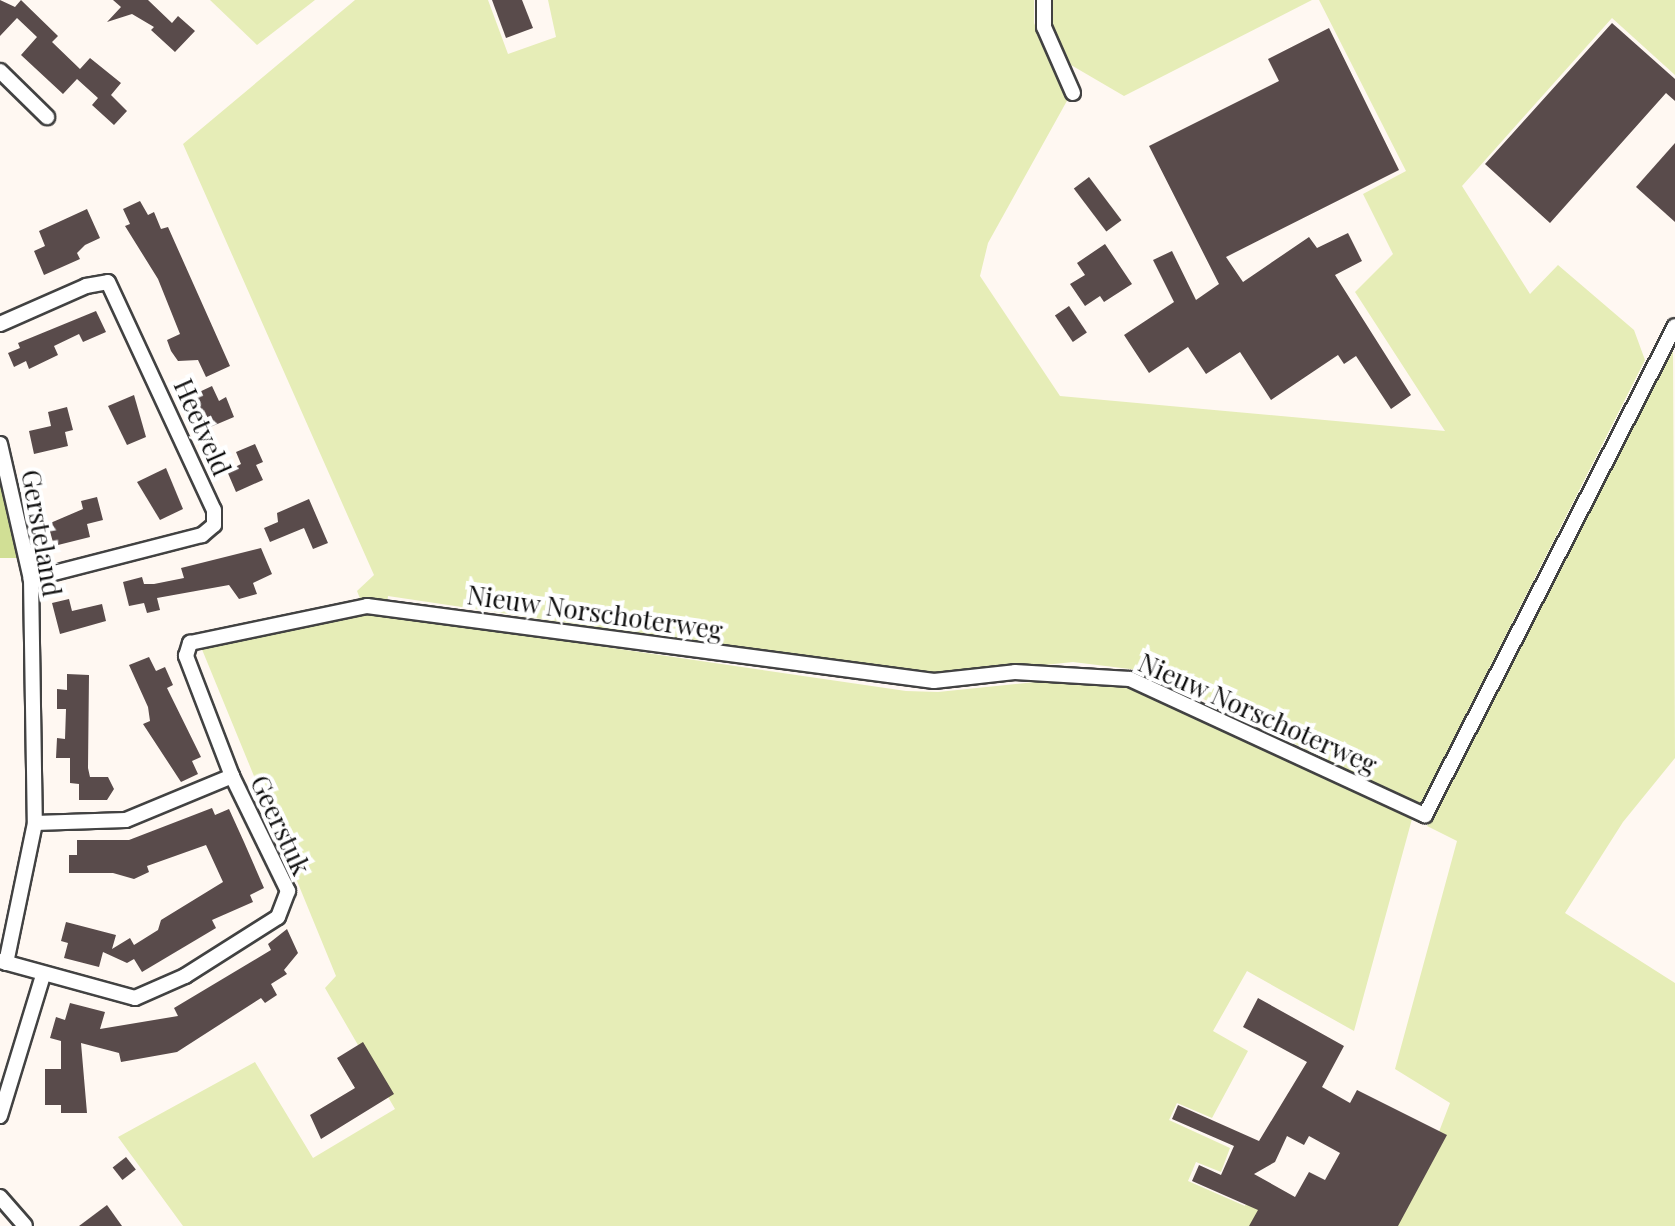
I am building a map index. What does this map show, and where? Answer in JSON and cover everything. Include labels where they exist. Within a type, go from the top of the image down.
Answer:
[{"type":"street","points":[[1044,0],[1044,27],[1073,93]]},
{"type":"street","points":[[0,71],[47,117]]},
{"type":"street","name":"Heetveld","points":[[0,324],[86,286],[108,282],[214,510],[214,525],[202,535],[31,579]]},
{"type":"street","name":"Nieuw Norschoterweg","points":[[190,643],[367,606],[934,681],[1015,672],[1102,674],[1180,698],[1425,815],[1675,326]]},
{"type":"street","name":"Gersteland","points":[[0,444],[31,579],[35,823],[3,962]]},
{"type":"street","name":"Geerstuk","points":[[3,962],[135,998],[185,976],[278,917],[287,905],[288,891],[232,776],[187,668],[190,643]]},
{"type":"street","points":[[35,823],[126,820],[232,776]]},
{"type":"street","points":[[0,1116],[43,975]]},
{"type":"street","points":[[0,1197],[25,1226]]},
{"type":"green space","points":[[210,0],[315,0],[257,45]]},
{"type":"green space","points":[[355,0],[488,0],[508,54],[556,37],[548,0],[1034,0],[1034,23],[1068,99],[988,243],[980,276],[1060,396],[1445,431],[1355,292],[1393,254],[1363,194],[1406,171],[1319,0],[1675,0],[1675,75],[1612,18],[1462,186],[1530,294],[1558,265],[1634,330],[1645,360],[1420,805],[1146,671],[1073,662],[931,677],[388,596],[387,603],[361,601],[357,591],[374,575],[183,144]]},
{"type":"green space","points":[[1053,0],[1312,0],[1124,96],[1071,65],[1052,24]]},
{"type":"green space","points":[[1673,348],[1675,758],[1623,822],[1565,913],[1675,983],[1675,1226],[1374,1226],[1432,1150],[1450,1103],[1395,1069],[1457,841],[1427,826]]},
{"type":"green space","points":[[0,484],[17,558],[0,558]]},
{"type":"green space","points":[[360,611],[906,691],[938,692],[1075,678],[1135,686],[1412,819],[1354,1031],[1247,971],[1213,1031],[1248,1051],[1212,1118],[1177,1103],[1169,1120],[1230,1148],[1221,1172],[1196,1162],[1188,1181],[1245,1206],[1253,1186],[1331,1226],[183,1226],[118,1137],[255,1062],[313,1158],[395,1109],[325,988],[336,976],[201,647]]},
{"type":"building","points":[[0,0],[15,7],[21,0],[58,36],[52,42],[80,69],[90,58],[121,83],[111,95],[127,111],[114,125],[92,105],[98,98],[77,79],[63,94],[21,55],[37,37],[17,18],[0,36]]},
{"type":"building","points":[[113,0],[148,0],[172,23],[178,16],[195,31],[175,52],[151,30],[154,27],[132,14],[107,22],[121,7]]},
{"type":"building","points":[[492,0],[522,0],[533,28],[506,38]]},
{"type":"building","points":[[1612,23],[1675,79],[1675,101],[1666,93],[1550,223],[1485,164]]},
{"type":"building","points":[[1329,28],[1399,170],[1226,257],[1243,282],[1309,237],[1317,248],[1348,233],[1362,261],[1335,275],[1411,395],[1391,409],[1356,356],[1344,364],[1338,355],[1271,400],[1240,352],[1206,374],[1188,347],[1149,373],[1124,335],[1174,302],[1153,260],[1172,251],[1196,300],[1219,284],[1149,146],[1279,81],[1268,59]]},
{"type":"building","points":[[1675,143],[1675,222],[1636,187]]},
{"type":"building","points":[[1089,177],[1121,220],[1106,232],[1074,188]]},
{"type":"building","points":[[140,201],[148,215],[154,212],[161,229],[168,227],[230,366],[206,377],[198,360],[178,361],[171,351],[167,340],[180,334],[158,279],[125,226],[130,224],[123,209]]},
{"type":"building","points":[[87,209],[100,238],[77,253],[80,259],[44,275],[34,251],[45,246],[39,231]]},
{"type":"building","points":[[1105,244],[1132,284],[1104,302],[1100,296],[1085,306],[1070,284],[1085,275],[1077,263]]},
{"type":"building","points":[[1069,306],[1087,333],[1073,342],[1055,316]]},
{"type":"building","points":[[96,311],[106,332],[83,342],[79,334],[54,346],[58,355],[29,369],[26,361],[14,367],[8,353],[20,348],[18,343]]},
{"type":"building","points":[[212,386],[219,401],[226,397],[234,417],[208,428],[195,394]]},
{"type":"building","points":[[134,395],[146,437],[127,445],[108,406]]},
{"type":"building","points":[[67,407],[73,430],[65,432],[68,446],[34,454],[29,431],[51,426],[48,412]]},
{"type":"building","points":[[255,444],[263,462],[256,465],[263,480],[236,492],[227,471],[241,464],[236,452]]},
{"type":"building","points":[[166,468],[183,509],[160,520],[137,482]]},
{"type":"building","points":[[97,497],[103,520],[87,524],[90,537],[54,546],[48,524],[83,509],[81,501]]},
{"type":"building","points":[[309,499],[328,543],[313,549],[304,528],[270,542],[264,528],[278,522],[277,513]]},
{"type":"building","points":[[261,548],[272,574],[253,583],[257,594],[239,599],[229,585],[157,598],[160,610],[147,613],[144,603],[129,606],[123,582],[142,577],[144,584],[154,584],[184,578],[181,568]]},
{"type":"building","points":[[69,599],[72,611],[102,604],[106,621],[60,634],[52,603]]},
{"type":"building","points":[[149,657],[156,671],[165,667],[173,685],[167,688],[201,757],[192,761],[198,774],[181,782],[143,724],[150,721],[148,707],[129,665]]},
{"type":"building","points":[[67,674],[89,675],[88,768],[90,777],[108,777],[114,789],[107,800],[79,800],[79,784],[70,783],[70,758],[56,758],[57,738],[65,739],[66,709],[57,709],[57,689],[67,690]]},
{"type":"building","points":[[212,808],[215,815],[229,809],[244,842],[264,888],[250,895],[253,902],[212,920],[216,928],[142,972],[134,959],[127,963],[103,952],[99,967],[64,958],[68,943],[61,941],[66,922],[116,935],[112,949],[130,938],[134,945],[158,930],[161,920],[223,882],[206,845],[147,866],[149,872],[134,879],[113,873],[69,873],[69,855],[77,855],[77,840],[129,840]]},
{"type":"building","points":[[287,929],[298,953],[284,970],[287,974],[271,984],[277,995],[265,1003],[261,998],[177,1052],[121,1062],[119,1053],[81,1043],[87,1113],[61,1113],[61,1105],[45,1105],[45,1069],[61,1069],[61,1041],[50,1038],[56,1017],[65,1020],[70,1003],[105,1012],[100,1029],[178,1016],[174,1008],[271,950],[268,944]]},
{"type":"building","points":[[1258,998],[1344,1046],[1322,1087],[1350,1103],[1357,1090],[1447,1135],[1398,1226],[1249,1226],[1258,1210],[1192,1181],[1199,1165],[1221,1175],[1234,1146],[1172,1119],[1178,1105],[1259,1141],[1307,1062],[1243,1027]],"holes":[[[1287,1136],[1304,1145],[1309,1136],[1340,1153],[1325,1180],[1309,1172],[1295,1197],[1254,1174],[1275,1162]]]},
{"type":"building","points":[[363,1042],[394,1094],[321,1139],[310,1115],[355,1088],[337,1058]]},
{"type":"building","points":[[126,1157],[136,1170],[122,1180],[113,1167]]},
{"type":"building","points":[[107,1205],[122,1226],[79,1226]]}]
